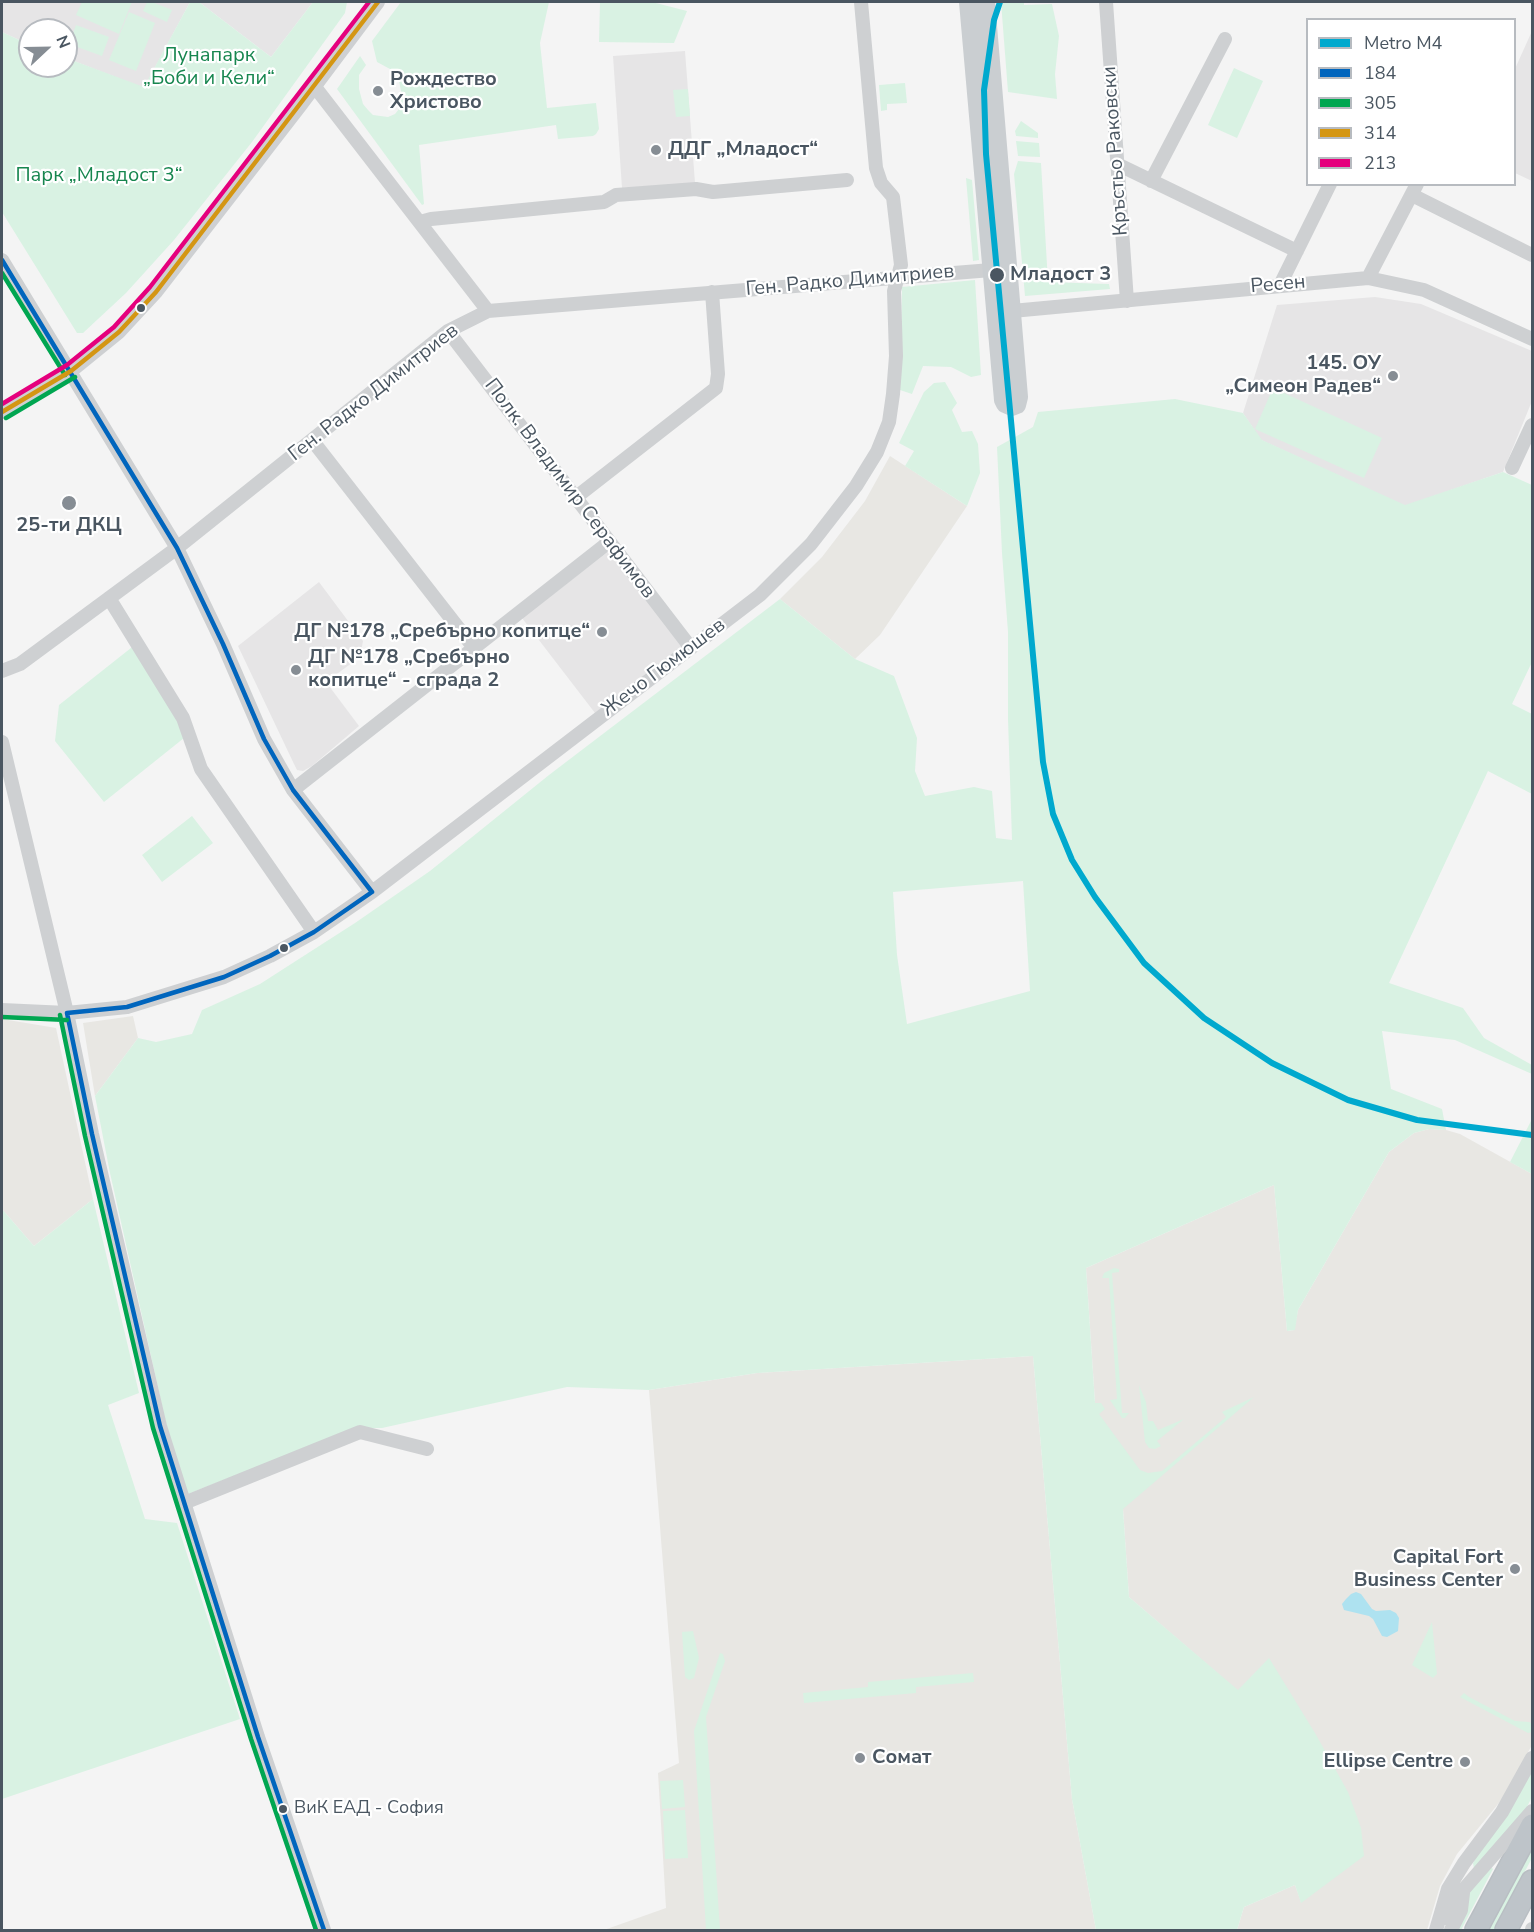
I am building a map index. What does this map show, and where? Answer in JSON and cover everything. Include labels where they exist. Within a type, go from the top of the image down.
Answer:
[{"type":"highway","points":[[1476,1930],[1533,1826]]},
{"type":"highway","points":[[1506,1930],[1533,1881]]},
{"type":"main road","points":[[968,2],[1002,400],[1010,407],[1015,406],[1019,400],[986,2]]},
{"type":"street","points":[[2,412],[71,371],[119,332],[156,292],[378,2]]},
{"type":"street","name":"Жечо Гюмюшев","points":[[2,1010],[67,1012],[127,1007],[224,977],[314,932],[372,892],[760,595],[811,544],[856,486],[878,452],[889,422],[893,394],[896,356],[894,291],[901,265],[893,197],[882,183],[876,168],[861,2]]},
{"type":"street","name":"Кръстьо Раковски","points":[[1106,2],[1127,301]]},
{"type":"street","points":[[1151,181],[1225,39]]},
{"type":"street","points":[[315,87],[488,311]]},
{"type":"street","points":[[1118,164],[1297,251]]},
{"type":"street","points":[[420,222],[604,202],[616,195],[696,189],[713,192],[847,180]]},
{"type":"street","points":[[1280,285],[1329,186]]},
{"type":"street","points":[[1368,278],[1415,190],[1533,255]]},
{"type":"street","points":[[2,260],[177,548],[223,644],[264,739],[293,790],[372,892]]},
{"type":"street","name":"Ген. Радко Димитриев","points":[[2,671],[20,664],[177,548],[448,331],[488,311],[991,270]]},
{"type":"street","name":"Ресен","points":[[1012,311],[1368,278],[1424,290],[1533,339]]},
{"type":"street","points":[[575,498],[716,388],[718,374],[712,292]]},
{"type":"street","name":"Полк. Владимир Серафимов","points":[[448,331],[691,648]]},
{"type":"street","points":[[1512,468],[1533,425]]},
{"type":"street","points":[[312,440],[474,648]]},
{"type":"street","points":[[293,790],[609,542]]},
{"type":"street","points":[[109,598],[183,718],[201,769],[314,932]]},
{"type":"street","points":[[2,742],[67,1012],[92,1134],[160,1426],[258,1737],[324,1930]]},
{"type":"street","points":[[184,1503],[360,1432],[427,1449]]},
{"type":"street","points":[[1437,1930],[1448,1889],[1502,1812],[1533,1758]]},
{"type":"street","points":[[1437,1930],[1464,1889],[1533,1811]]},
{"type":"street","points":[[1451,1930],[1461,1910],[1464,1889],[1481,1840]]},
{"type":"shaded area","points":[[2,2],[190,2],[144,88],[78,63],[78,18],[18,18],[18,39],[2,32]]},
{"type":"shaded area","points":[[199,2],[313,2],[271,57]]},
{"type":"shaded area","points":[[1532,31],[1532,181],[1516,173],[1516,67]]},
{"type":"shaded area","name":"ДДГ „Младост“","points":[[685,51],[695,183],[622,188],[613,56]]},
{"type":"shaded area","name":"145. ОУ „Симеон Радев“","points":[[1375,297],[1421,304],[1532,351],[1532,401],[1503,472],[1405,506],[1261,440],[1243,413],[1277,305]]},
{"type":"shaded area","points":[[890,456],[967,506],[880,635],[855,659],[780,599],[822,557],[865,501]]},
{"type":"shaded area","name":"ДГ №178 „Сребърно копитце“","points":[[609,551],[682,646],[595,713],[522,618]]},
{"type":"shaded area","name":"ДГ №178 „Сребърно копитце“ - сграда 2","points":[[319,582],[363,641],[360,657],[326,682],[359,726],[303,771],[297,770],[238,646]]},
{"type":"shaded area","points":[[133,1016],[138,1038],[95,1096],[83,1023]]},
{"type":"shaded area","points":[[2,1019],[56,1028],[93,1199],[34,1246],[2,1209]]},
{"type":"shaded area","points":[[1429,1129],[1460,1134],[1532,1174],[1532,1745],[1503,1798],[1457,1854],[1440,1886],[1427,1930],[1237,1930],[1244,1907],[1295,1885],[1301,1902],[1269,1659],[1238,1691],[1129,1597],[1123,1509],[1096,1417],[1086,1268],[1274,1185],[1287,1331],[1294,1330],[1298,1310],[1389,1152],[1414,1133]]},
{"type":"shaded area","points":[[1033,1356],[1072,1799],[1096,1930],[604,1930],[666,1908],[658,1773],[679,1763],[649,1390],[757,1373]]},
{"type":"green space","points":[[82,2],[132,2],[119,34],[76,15]]},
{"type":"green space","points":[[147,2],[172,10],[167,22],[143,11]]},
{"type":"green space","name":"Парк „Младост 3“","points":[[190,2],[199,2],[271,57],[313,2],[347,2],[345,13],[252,142],[174,240],[126,293],[83,333],[77,333],[2,212],[2,32],[18,39],[18,78],[78,78],[78,62],[144,87]]},
{"type":"green space","points":[[401,2],[549,2],[540,43],[547,108],[596,103],[599,129],[596,134],[558,139],[556,125],[419,145],[424,204],[422,205],[337,89],[360,56],[366,65],[359,75],[359,89],[363,104],[373,115],[388,117],[399,109],[402,96],[399,81],[390,69],[377,62],[372,41]]},
{"type":"green space","points":[[600,2],[652,2],[687,11],[674,43],[599,42]]},
{"type":"green space","points":[[1001,2],[1024,2],[1024,5],[1052,4],[1059,36],[1055,74],[1057,99],[1008,92]]},
{"type":"green space","points":[[129,12],[155,23],[136,71],[109,60]]},
{"type":"green space","points":[[78,26],[109,37],[102,56],[78,47]]},
{"type":"green space","points":[[1234,68],[1263,81],[1237,138],[1208,125]]},
{"type":"green space","points":[[905,83],[907,103],[887,104],[887,110],[881,111],[879,85]]},
{"type":"green space","points":[[688,89],[690,116],[676,117],[673,90]]},
{"type":"green space","points":[[1021,121],[1038,133],[1038,138],[1016,136],[1015,131]]},
{"type":"green space","points":[[1016,141],[1039,143],[1040,157],[1018,156]]},
{"type":"green space","points":[[1018,161],[1041,163],[1048,282],[1109,284],[1110,289],[1025,296],[1014,174]]},
{"type":"green space","points":[[966,178],[972,180],[979,260],[973,261]]},
{"type":"green space","points":[[975,280],[981,375],[971,377],[951,367],[923,366],[912,394],[900,390],[902,287]]},
{"type":"green space","points":[[945,382],[957,403],[952,410],[962,432],[972,431],[978,444],[980,473],[967,506],[905,466],[914,451],[899,443],[924,392],[934,383]]},
{"type":"green space","points":[[1273,388],[1382,438],[1364,478],[1255,429]]},
{"type":"green space","points":[[1175,399],[1243,413],[1262,440],[1405,505],[1503,472],[1532,485],[1532,662],[1512,704],[1532,714],[1532,794],[1488,771],[1389,983],[1463,1008],[1484,1038],[1532,1065],[1532,1074],[1455,1040],[1382,1031],[1391,1089],[1442,1109],[1446,1130],[1429,1129],[1414,1133],[1389,1152],[1298,1310],[1295,1330],[1287,1331],[1274,1185],[1086,1268],[1095,1403],[1101,1403],[1105,1409],[1099,1414],[1140,1470],[1148,1473],[1162,1471],[1226,1417],[1222,1412],[1254,1397],[1123,1509],[1129,1597],[1238,1690],[1269,1658],[1348,1792],[1361,1828],[1364,1856],[1301,1903],[1295,1885],[1244,1907],[1237,1930],[1096,1930],[1072,1799],[1033,1356],[757,1373],[649,1390],[567,1387],[382,1428],[356,1428],[188,1494],[168,1432],[95,1096],[138,1038],[156,1042],[192,1034],[202,1010],[260,984],[355,923],[430,871],[549,775],[780,599],[855,659],[894,676],[917,738],[915,771],[925,796],[974,787],[992,791],[996,838],[1012,840],[1008,632],[997,447],[1033,427],[1038,412]],"holes":[[[1023,881],[1030,991],[907,1024],[897,955],[893,892]]]},
{"type":"green space","points":[[136,644],[189,734],[104,802],[55,741],[59,705]]},
{"type":"green space","points":[[192,816],[213,843],[162,882],[142,855]]},
{"type":"green space","points":[[1532,1119],[1532,1174],[1510,1162]]},
{"type":"green space","points":[[93,1199],[139,1393],[108,1405],[145,1519],[177,1523],[240,1719],[2,1799],[2,1209],[34,1246]]},
{"type":"green space","points":[[1114,1268],[1119,1269],[1119,1272],[1112,1273],[1122,1413],[1129,1413],[1125,1418],[1122,1418],[1110,1400],[1117,1399],[1109,1278],[1102,1278],[1104,1273]]},
{"type":"green space","points":[[1139,1385],[1146,1402],[1148,1421],[1153,1421],[1158,1430],[1184,1419],[1157,1441],[1161,1446],[1155,1449],[1149,1448],[1145,1442]]},
{"type":"green space","points":[[1432,1622],[1437,1674],[1433,1678],[1412,1665]]},
{"type":"green space","points":[[693,1631],[699,1658],[694,1678],[689,1680],[685,1677],[682,1632]]},
{"type":"green space","points":[[720,1653],[723,1654],[725,1661],[706,1717],[720,1930],[706,1930],[694,1731]]},
{"type":"green space","points":[[973,1673],[974,1682],[916,1687],[916,1693],[804,1703],[803,1693],[868,1687],[868,1682]]},
{"type":"green space","points":[[1464,1693],[1515,1721],[1529,1722],[1532,1724],[1532,1732],[1528,1733],[1460,1697]]},
{"type":"green space","points":[[1532,1767],[1532,1797],[1523,1815],[1474,1869],[1473,1863],[1482,1847]]},
{"type":"green space","points":[[683,1780],[685,1807],[662,1809],[660,1781]]},
{"type":"green space","points":[[685,1810],[688,1858],[665,1859],[663,1811]]},
{"type":"green space","points":[[1532,1843],[1532,1858],[1494,1930],[1486,1930]]},
{"type":"green space","points":[[1491,1867],[1493,1869],[1461,1930],[1457,1930],[1470,1888]]},
{"type":"water","points":[[1356,1592],[1361,1594],[1372,1609],[1390,1610],[1396,1613],[1399,1618],[1398,1631],[1387,1637],[1382,1636],[1369,1616],[1344,1610],[1342,1604]]},
{"type":"metro line","name":"M4","points":[[1000,2],[994,20],[984,90],[986,154],[1043,762],[1053,814],[1072,860],[1095,897],[1144,963],[1204,1018],[1272,1063],[1348,1100],[1417,1120],[1532,1135]]},
{"type":"transit line","name":"213","points":[[2,404],[67,365],[114,327],[150,287],[369,2]]},
{"type":"transit line","name":"314","points":[[2,412],[71,371],[119,332],[156,292],[378,2]]},
{"type":"transit line","name":"184","points":[[2,260],[177,548],[223,644],[264,739],[293,790],[372,892]]},
{"type":"transit line","name":"305","points":[[2,273],[65,375]]},
{"type":"transit line","name":"305","points":[[6,418],[75,377]]},
{"type":"transit line","name":"184","points":[[67,1013],[127,1007],[224,977],[314,932],[372,892]]},
{"type":"transit line","name":"184","points":[[67,1013],[92,1134],[160,1426],[258,1737],[324,1930]]},
{"type":"transit line","name":"305","points":[[60,1015],[85,1136],[153,1428],[251,1739],[316,1930]]},
{"type":"transit line","name":"305","points":[[2,1017],[67,1020]]},
{"type":"place","name":"Рождество Христово","points":[[378,91]]},
{"type":"place","name":"ДДГ „Младост“","points":[[656,150]]},
{"type":"place","name":"Младост 3","points":[[997,275]]},
{"type":"place","name":"145. ОУ „Симеон Радев“","points":[[1393,376]]},
{"type":"place","name":"25-ти ДКЦ","points":[[69,503]]},
{"type":"place","name":"ДГ №178 „Сребърно копитце“","points":[[602,632]]},
{"type":"place","name":"ДГ №178 „Сребърно копитце“ - сграда 2","points":[[296,670]]},
{"type":"place","name":"Capital Fort Business Center","points":[[1515,1569]]},
{"type":"place","name":"Сомат","points":[[860,1758]]},
{"type":"place","name":"Ellipse Centre","points":[[1465,1762]]},
{"type":"place","name":"ВиК ЕАД - София","points":[[283,1809]]},
{"type":"park label","name":"Лунапарк „Боби и Кели“","points":[[209,68]]}]
